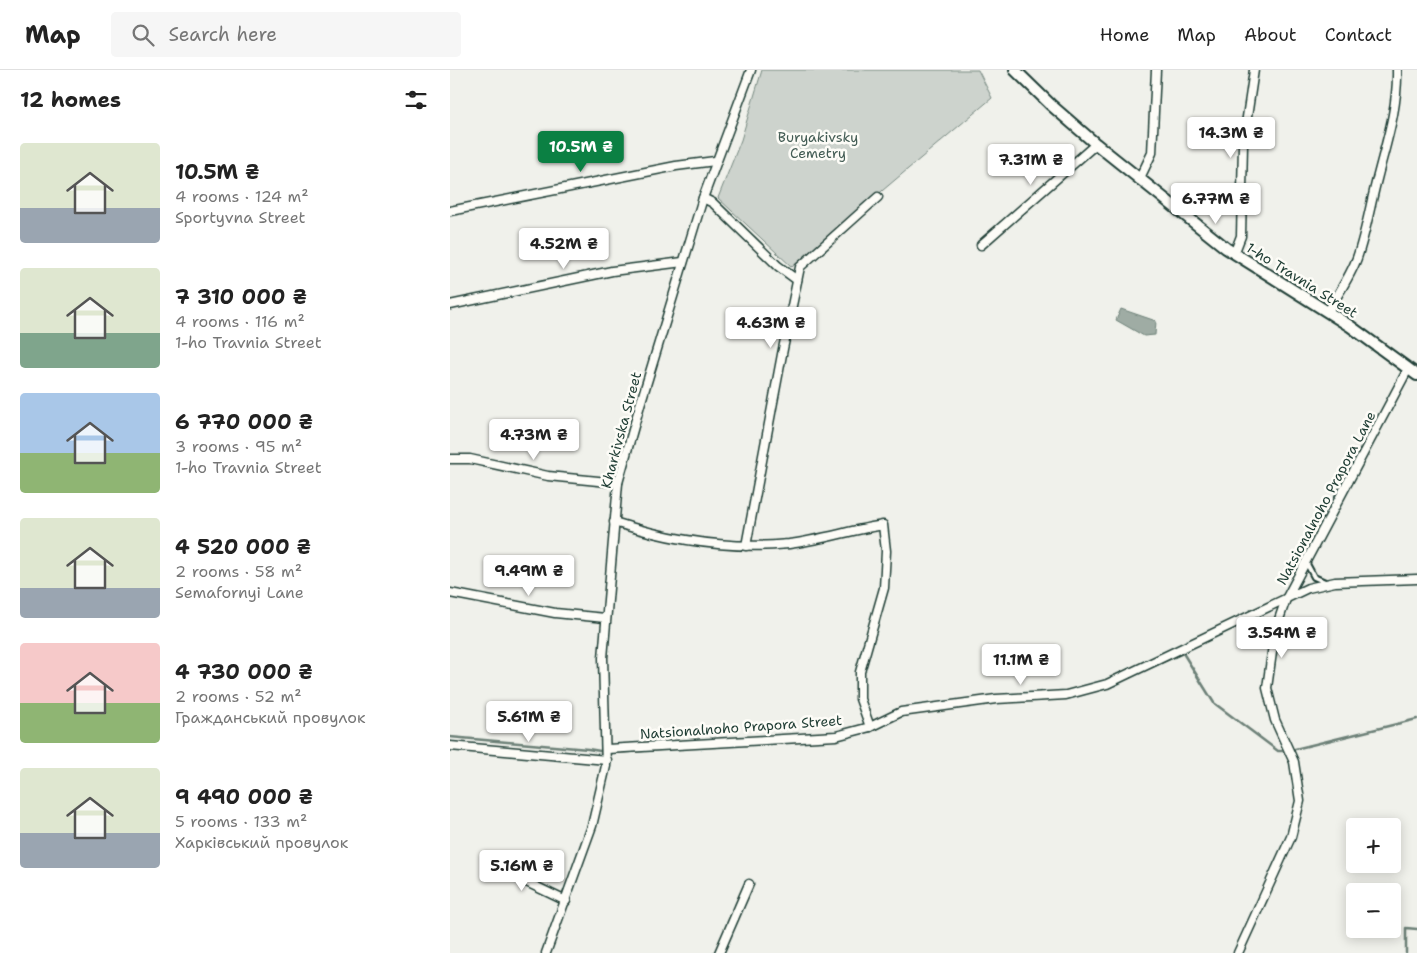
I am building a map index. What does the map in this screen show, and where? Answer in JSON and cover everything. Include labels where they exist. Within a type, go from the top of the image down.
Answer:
[{"type":"street","name":"Kharkivska Street","points":[[546,953],[592,826],[607,760],[604,714],[605,618],[618,483],[703,198],[715,161],[751,70]]},
{"type":"street","name":"1-ho Travnia Street","points":[[1016,70],[1051,106],[1138,180],[1234,254],[1328,312],[1417,375]]},
{"type":"street","points":[[1138,180],[1152,153],[1156,70]]},
{"type":"street","points":[[1234,254],[1241,236],[1243,144],[1254,70]]},
{"type":"street","points":[[1328,312],[1356,260],[1368,223],[1392,124],[1398,89],[1397,70]]},
{"type":"street","points":[[981,245],[1096,144]]},
{"type":"street","points":[[450,211],[676,166],[715,161]]},
{"type":"street","points":[[746,546],[800,267],[878,197]]},
{"type":"street","points":[[703,198],[713,203],[778,266],[797,280]]},
{"type":"street","points":[[450,305],[612,271],[683,262]]},
{"type":"street","name":"Natsionalnoho Prapora Lane","points":[[1238,953],[1291,837],[1300,801],[1294,762],[1275,720],[1267,688],[1275,631],[1286,600],[1408,369]]},
{"type":"street","points":[[450,460],[470,459],[548,476],[618,483]]},
{"type":"street","points":[[614,522],[672,538],[746,546],[790,544],[883,525],[886,551],[884,588],[860,672],[860,699],[870,727]]},
{"type":"street","name":"Natsionalnoho Prapora Street","points":[[607,749],[836,736],[870,727],[902,712],[996,699],[1066,695],[1106,684],[1308,588],[1335,582],[1417,579]]},
{"type":"street","points":[[450,593],[555,613],[605,618]]},
{"type":"street","points":[[450,746],[607,760]]},
{"type":"street","points":[[487,863],[566,901]]},
{"type":"street","points":[[719,953],[749,884]]},
{"type":"lane","points":[[1306,562],[1310,573],[1318,580],[1335,582]]},
{"type":"green space","name":"Buryakivsky Cemetry","points":[[762,70],[978,70],[992,98],[792,267],[718,198],[741,140]]},
{"type":"shaded area","points":[[1121,309],[1156,321],[1155,335],[1144,336],[1116,320]]},
{"type":"waterway","points":[[1138,673],[1183,653],[1214,703],[1278,751],[1286,751]]},
{"type":"waterway","points":[[1291,750],[1417,719]]},
{"type":"waterway","points":[[450,737],[588,749],[612,753],[687,748]]},
{"type":"waterway","points":[[1406,953],[1406,928],[1417,929]]}]
